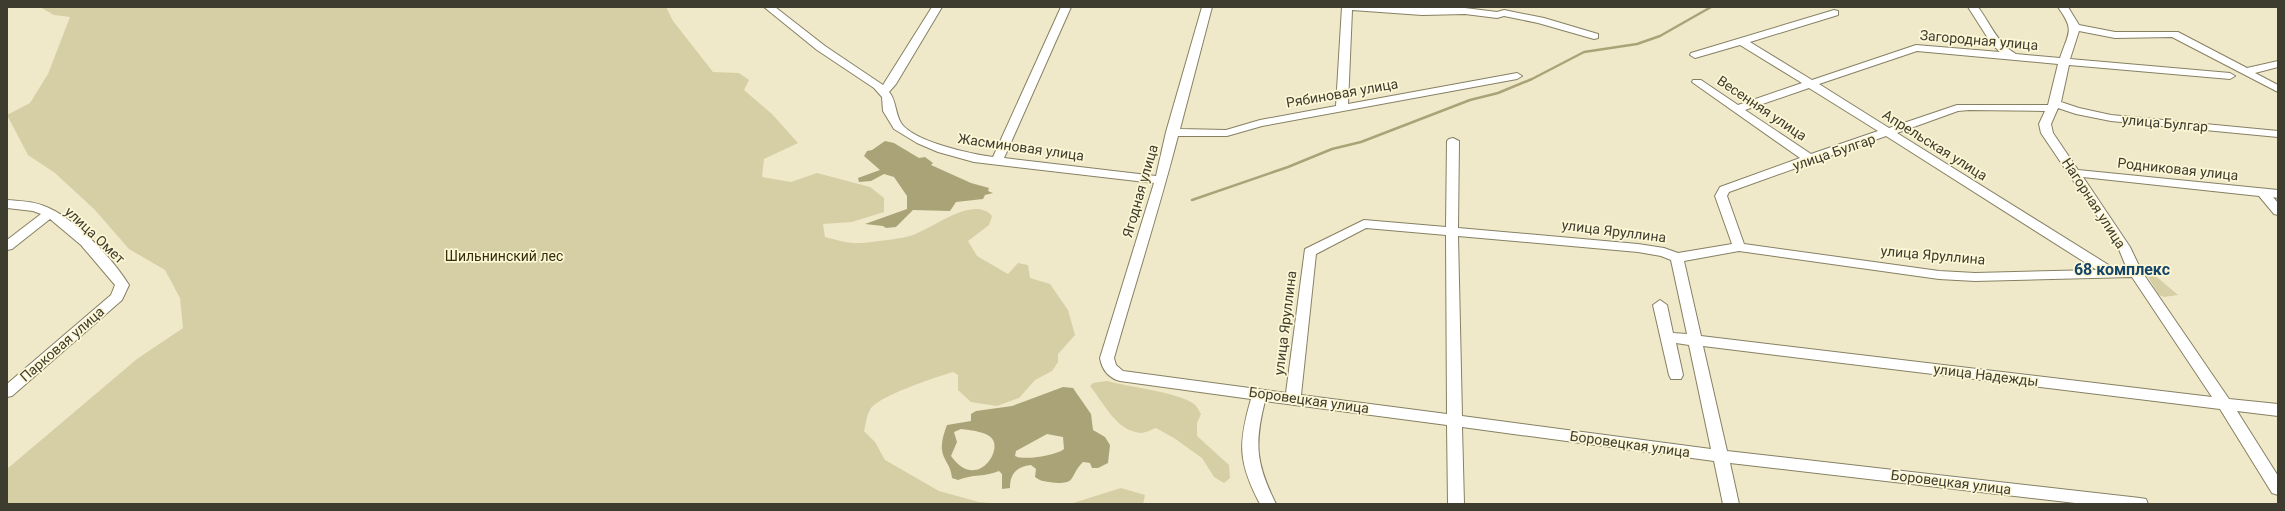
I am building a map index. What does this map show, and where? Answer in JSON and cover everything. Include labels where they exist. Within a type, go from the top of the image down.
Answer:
[{"type":"street","points":[[769,7],[821,48],[884,91],[891,84],[937,7]]},
{"type":"street","points":[[996,161],[1066,7]]},
{"type":"street","name":"Ягодная улица","points":[[1120,376],[1112,372],[1108,365],[1107,358],[1160,180],[1207,7]]},
{"type":"street","points":[[1342,107],[1348,7],[1422,12],[1465,11],[1497,15],[1507,10],[1594,36]]},
{"type":"street","points":[[1973,7],[1982,24],[2003,51],[2014,57]]},
{"type":"street","points":[[2064,7],[2073,20],[2075,27],[2115,35],[2174,34],[2278,90]]},
{"type":"street","points":[[1695,55],[1834,13]]},
{"type":"street","name":"Нагорная улица","points":[[2075,27],[2045,124],[2047,133],[2124,247],[2136,273],[2224,403],[2278,489]]},
{"type":"street","name":"Апрельская улица","points":[[1742,41],[2112,274]]},
{"type":"street","name":"Загородная улица","points":[[1736,109],[1908,49],[2230,76]]},
{"type":"street","points":[[2244,72],[2278,64]]},
{"type":"street","name":"Рябиновая улица","points":[[1172,132],[1227,132],[1260,122],[1516,76]]},
{"type":"street","name":"Весенняя улица","points":[[1697,82],[1811,160]]},
{"type":"street","name":"Жасминовая улица","points":[[884,91],[891,117],[898,127],[921,142],[958,155],[996,161],[1160,180]]},
{"type":"street","name":"улица Булгар","points":[[1739,247],[1721,196],[1724,190],[1731,186],[1811,160],[1957,108],[1969,106],[2052,105],[2111,118],[2278,134]]},
{"type":"street","points":[[1453,141],[1452,232],[1456,504]]},
{"type":"street","name":"Родниковая улица","points":[[2075,173],[2278,194]]},
{"type":"street","points":[[2263,193],[2278,211]]},
{"type":"street","name":"улица Омет","points":[[7,204],[40,209],[62,222],[106,264],[122,285],[117,297]]},
{"type":"street","points":[[7,246],[49,214]]},
{"type":"street","name":"улица Яруллина","points":[[1293,398],[1310,252],[1364,224],[1638,248],[1664,252],[1677,258],[1739,247],[1939,275],[2002,277],[2136,273]]},
{"type":"street","points":[[1677,258],[1731,504]]},
{"type":"street","name":"Парковая улица","points":[[7,392],[117,297]]},
{"type":"street","points":[[1660,305],[1676,375]]},
{"type":"street","name":"улица Надежды","points":[[1667,337],[2278,410]]},
{"type":"street","name":"Боровецкая улица","points":[[1120,376],[1720,456],[2140,504]]},
{"type":"street","points":[[1260,394],[1248,436],[1248,451],[1257,484],[1268,504]]},
{"type":"green space","name":"Шильнинский лес","points":[[40,7],[666,7],[673,21],[713,72],[739,73],[749,80],[744,90],[772,114],[798,143],[764,159],[762,177],[791,182],[817,173],[870,187],[884,198],[884,212],[852,222],[823,224],[825,237],[845,242],[857,243],[910,236],[964,211],[975,209],[984,210],[992,216],[989,225],[968,241],[977,256],[1008,274],[1018,263],[1028,265],[1030,278],[1050,284],[1068,310],[1075,335],[1058,354],[1058,362],[1052,371],[1035,380],[1019,398],[997,406],[971,402],[958,390],[958,375],[953,372],[895,393],[875,405],[869,412],[864,431],[875,442],[885,460],[939,491],[979,502],[1000,504],[7,504],[7,469],[137,359],[183,328],[180,298],[165,270],[129,249],[95,210],[55,173],[28,155],[7,115],[30,103],[48,74],[70,17],[54,15]]},
{"type":"green space","points":[[2145,272],[2152,273],[2178,295],[2164,297],[2159,295]]},
{"type":"green space","points":[[1107,381],[1177,396],[1194,404],[1201,414],[1197,423],[1197,436],[1229,465],[1230,478],[1224,483],[1214,477],[1202,458],[1174,438],[1156,428],[1141,433],[1124,427],[1111,415],[1090,386],[1093,383]]},
{"type":"green space","points":[[1121,488],[1145,495],[1143,504],[1070,504]]},
{"type":"shaded area","points":[[885,141],[894,143],[919,158],[925,157],[933,163],[931,165],[971,183],[989,188],[988,191],[993,193],[985,195],[983,199],[956,202],[950,211],[913,210],[896,227],[886,228],[883,226],[865,224],[907,209],[907,196],[894,177],[884,174],[871,181],[859,182],[858,178],[880,170],[864,156],[867,151],[872,150]]},
{"type":"shaded area","points":[[1063,387],[1073,388],[1091,414],[1093,430],[1105,437],[1110,445],[1108,463],[1098,468],[1092,468],[1090,463],[1083,462],[1078,467],[1071,479],[1064,483],[1038,479],[1035,477],[1036,469],[1031,465],[1021,467],[1013,475],[1010,488],[1002,489],[1002,474],[999,471],[958,480],[952,478],[942,450],[942,441],[947,425],[971,421],[971,414],[976,411],[1012,406]],"holes":[[[961,429],[983,433],[991,437],[993,440],[993,453],[990,460],[977,470],[969,470],[960,466],[951,456],[957,442],[954,432]],[[1047,434],[1063,437],[1064,449],[1040,457],[1025,458],[1015,456],[1016,451]]]},
{"type":"waterway","points":[[1192,200],[1288,167],[1332,149],[1361,142],[1470,100],[1498,93],[1532,79],[1584,52],[1637,44],[1660,36],[1711,7]]},
{"type":"district","name":"68 комплекс","points":[[2122,269]]}]
